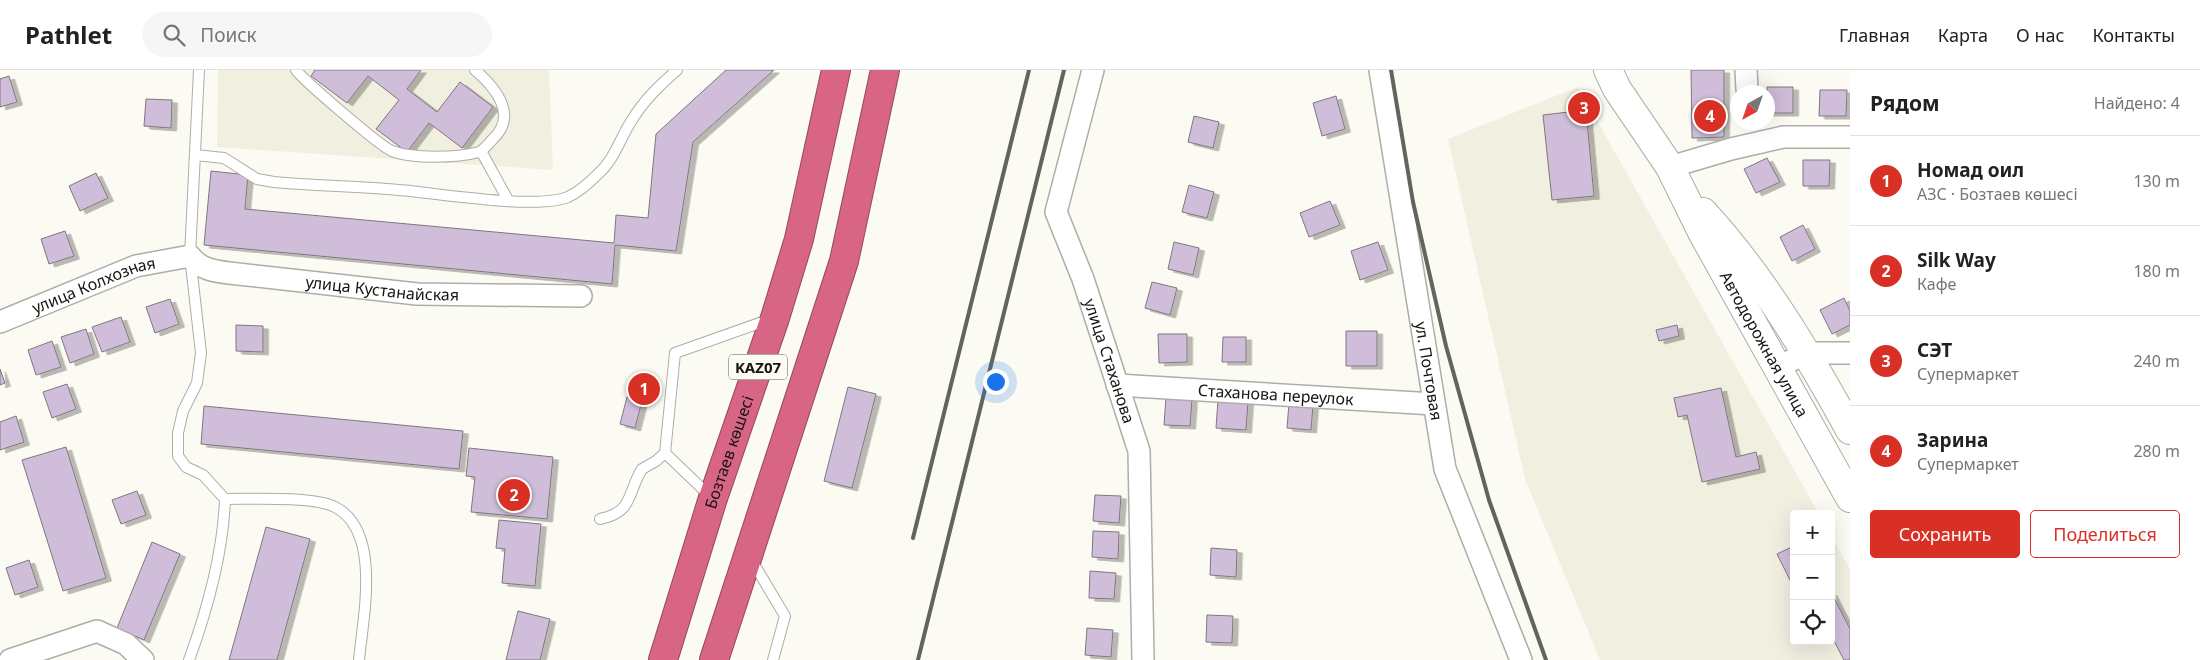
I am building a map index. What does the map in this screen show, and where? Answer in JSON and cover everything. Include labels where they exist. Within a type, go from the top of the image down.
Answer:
[{"type":"highway","name":"Бозтаев көшесі","points":[[663,660],[712,498],[775,318],[799,239],[836,70]]},
{"type":"highway","name":"KAZ07","points":[[714,660],[844,261],[884,70]]},
{"type":"main road","name":"Автодорожная улица","points":[[1608,70],[1617,89],[1676,178],[1726,237],[1808,353],[1850,430]]},
{"type":"main road","name":"Автодорожная улица","points":[[1676,178],[1702,234],[1850,498]]},
{"type":"street","name":"улица Стаханова","points":[[1093,70],[1056,212],[1083,280],[1139,451],[1143,660]]},
{"type":"street","name":"ул. Почтовая","points":[[1380,70],[1445,468],[1521,660]]},
{"type":"street","points":[[1676,178],[1731,149],[1782,137],[1850,137]]},
{"type":"street","name":"улица Кустанайская","points":[[190,256],[196,265],[229,273],[417,294],[581,296]]},
{"type":"street","name":"улица Колхозная","points":[[0,322],[136,266],[190,256]]},
{"type":"street","points":[[1777,368],[1808,353],[1850,353]]},
{"type":"street","name":"Стаханова переулок","points":[[1117,385],[1434,404]]},
{"type":"street","points":[[10,660],[98,631],[126,644],[143,660]]},
{"type":"lane","points":[[189,660],[212,588],[224,531],[225,499],[203,475],[186,467],[178,456],[178,433],[183,411],[197,383],[201,353],[190,256],[199,70]]},
{"type":"lane","points":[[296,70],[380,145],[392,151],[409,155],[429,156],[481,151],[499,134],[506,115],[504,106],[494,86],[476,70]]},
{"type":"lane","points":[[195,155],[224,158],[263,181],[508,200],[552,200],[567,197],[577,192],[599,174],[617,151],[631,121],[643,104],[658,86],[677,70]]},
{"type":"lane","points":[[481,151],[508,200]]},
{"type":"lane","points":[[600,519],[616,516],[620,512],[632,493],[642,469],[662,458],[665,453],[675,353],[775,318]]},
{"type":"lane","points":[[665,453],[712,498]]},
{"type":"lane","points":[[225,499],[308,501],[334,506],[353,520],[364,544],[366,589],[359,660]]},
{"type":"lane","points":[[748,556],[784,616],[773,660]]},
{"type":"shaded area","points":[[218,70],[549,70],[553,170],[217,147]]},
{"type":"shaded area","points":[[1578,87],[1817,510],[1790,510],[1790,645],[1835,645],[1835,543],[1850,569],[1850,660],[1600,660],[1525,479],[1448,139]]},
{"type":"building","points":[[315,70],[421,70],[407,89],[437,112],[460,82],[493,107],[462,148],[429,123],[407,152],[376,129],[399,100],[368,76],[347,103],[311,76]]},
{"type":"building","points":[[726,70],[774,70],[693,142],[676,251],[615,245],[612,284],[204,245],[211,171],[248,175],[245,209],[614,243],[616,215],[648,218],[656,134]]},
{"type":"building","points":[[1691,70],[1724,70],[1724,137],[1692,138]]},
{"type":"building","points":[[9,76],[17,102],[0,107],[0,79]]},
{"type":"building","points":[[1775,87],[1793,87],[1793,113],[1775,113]]},
{"type":"building","points":[[1820,90],[1847,90],[1846,116],[1819,116]]},
{"type":"building","points":[[1336,96],[1345,129],[1322,136],[1313,103]]},
{"type":"building","points":[[146,99],[172,100],[171,128],[144,126]]},
{"type":"building","points":[[1586,110],[1594,196],[1552,200],[1543,115]]},
{"type":"building","points":[[1194,116],[1219,122],[1213,148],[1188,142]]},
{"type":"building","points":[[1767,158],[1780,182],[1756,193],[1744,169]]},
{"type":"building","points":[[1803,160],[1830,160],[1829,186],[1803,186]]},
{"type":"building","points":[[96,173],[108,198],[80,211],[69,186]]},
{"type":"building","points":[[1189,185],[1214,192],[1207,218],[1182,212]]},
{"type":"building","points":[[1330,201],[1340,225],[1309,237],[1300,213]]},
{"type":"building","points":[[1803,225],[1815,249],[1792,261],[1780,237]]},
{"type":"building","points":[[65,231],[74,256],[49,264],[41,239]]},
{"type":"building","points":[[1174,242],[1199,248],[1193,275],[1168,269]]},
{"type":"building","points":[[1378,242],[1388,270],[1360,280],[1351,251]]},
{"type":"building","points":[[1152,282],[1177,288],[1170,315],[1145,308]]},
{"type":"building","points":[[1844,298],[1850,311],[1850,325],[1832,334],[1820,310]]},
{"type":"building","points":[[170,299],[179,324],[155,333],[146,307]]},
{"type":"building","points":[[121,317],[130,342],[102,352],[92,327]]},
{"type":"building","points":[[236,325],[263,326],[263,352],[236,351]]},
{"type":"building","points":[[1677,325],[1679,336],[1659,341],[1656,330]]},
{"type":"building","points":[[86,329],[94,354],[70,363],[61,337]]},
{"type":"building","points":[[1346,331],[1377,331],[1377,366],[1346,366]]},
{"type":"building","points":[[1158,334],[1187,334],[1187,362],[1159,363]]},
{"type":"building","points":[[1223,337],[1246,337],[1246,362],[1222,362]]},
{"type":"building","points":[[52,341],[61,367],[36,375],[28,350]]},
{"type":"building","points":[[0,369],[5,383],[0,385]]},
{"type":"building","points":[[67,384],[76,409],[52,418],[43,392]]},
{"type":"building","points":[[848,387],[876,394],[852,488],[824,481]]},
{"type":"building","points":[[1721,388],[1736,457],[1756,452],[1760,469],[1702,482],[1687,415],[1678,417],[1674,398]]},
{"type":"building","points":[[627,397],[642,401],[635,428],[620,424]]},
{"type":"building","points":[[1166,397],[1192,399],[1190,426],[1164,425]]},
{"type":"building","points":[[1218,400],[1248,402],[1246,430],[1216,428]]},
{"type":"building","points":[[1289,403],[1313,405],[1311,430],[1287,428]]},
{"type":"building","points":[[204,406],[463,431],[459,469],[201,444]]},
{"type":"building","points":[[16,416],[24,442],[0,450],[0,422]]},
{"type":"building","points":[[66,447],[106,578],[63,591],[22,460]]},
{"type":"building","points":[[469,448],[553,457],[547,519],[471,512],[475,477],[466,476]]},
{"type":"building","points":[[137,491],[146,515],[121,524],[112,500]]},
{"type":"building","points":[[1095,495],[1121,496],[1119,523],[1093,521]]},
{"type":"building","points":[[499,520],[541,524],[535,586],[502,583],[505,549],[496,548]]},
{"type":"building","points":[[266,527],[310,539],[277,660],[229,660]]},
{"type":"building","points":[[1093,531],[1119,532],[1118,559],[1092,557]]},
{"type":"building","points":[[152,542],[180,554],[144,640],[117,628]]},
{"type":"building","points":[[1211,548],[1237,550],[1236,577],[1210,575]]},
{"type":"building","points":[[1790,548],[1790,580],[1777,554]]},
{"type":"building","points":[[29,560],[38,587],[15,595],[6,568]]},
{"type":"building","points":[[1090,571],[1116,573],[1114,599],[1089,598]]},
{"type":"building","points":[[1835,600],[1850,629],[1850,660],[1844,660],[1835,643]]},
{"type":"building","points":[[518,611],[550,619],[540,660],[506,660]]},
{"type":"building","points":[[1207,615],[1233,616],[1232,643],[1206,642]]},
{"type":"building","points":[[1087,628],[1113,630],[1111,657],[1085,655]]},
{"type":"railway","points":[[913,538],[1029,70]]},
{"type":"railway","points":[[918,660],[1064,70]]},
{"type":"railway","points":[[1391,70],[1413,202],[1446,346],[1489,500],[1546,660]]},
{"type":"place","name":"СЭТ","points":[[1584,108]]},
{"type":"place","name":"Зарина","points":[[1710,116]]},
{"type":"place","name":"Номад оил","points":[[644,389]]},
{"type":"place","name":"Silk Way","points":[[514,495]]}]
